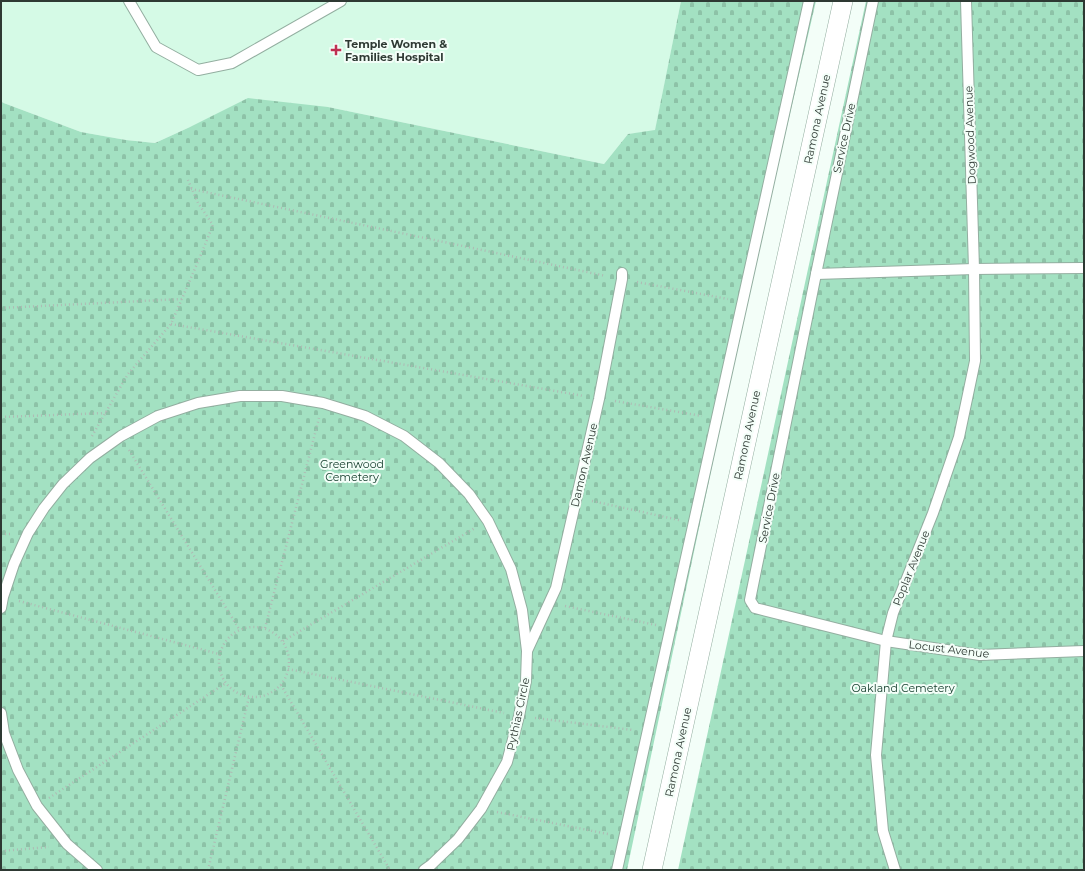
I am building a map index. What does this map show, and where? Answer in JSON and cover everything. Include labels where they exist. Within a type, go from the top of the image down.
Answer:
[{"type":"street","name":"Ramona Avenue","points":[[652,870],[842,1]]},
{"type":"lane","points":[[129,1],[156,47],[198,70],[232,63],[341,1]]},
{"type":"lane","points":[[617,870],[808,1]]},
{"type":"lane","name":"Service Drive","points":[[873,1],[750,600],[755,608],[886,641]]},
{"type":"lane","name":"Dogwood Avenue","points":[[966,1],[974,269]]},
{"type":"lane","points":[[816,274],[974,269],[1084,268]]},
{"type":"lane","name":"Poplar Avenue","points":[[895,870],[883,831],[876,755],[886,641],[893,613],[933,513],[959,437],[975,361],[974,269]]},
{"type":"lane","name":"Damon Avenue","points":[[527,651],[556,588],[599,399],[622,276]]},
{"type":"lane","name":"Pythias Circle","points":[[1,608],[14,564],[28,533],[44,508],[63,484],[90,458],[121,436],[158,416],[198,403],[240,396],[282,396],[323,402],[365,416],[404,436],[439,463],[469,494],[488,521],[511,569],[522,610],[527,651],[526,681],[507,762],[481,809],[458,839],[424,870]]},
{"type":"lane","name":"Locust Avenue","points":[[886,641],[980,655],[1084,651]]},
{"type":"lane","points":[[1,713],[4,733],[18,770],[37,806],[69,846],[97,870]]},
{"type":"path","points":[[90,439],[128,374],[171,324],[213,225],[198,203],[187,178]]},
{"type":"path","points":[[191,189],[742,301]]},
{"type":"path","points":[[1,308],[182,299]]},
{"type":"path","points":[[171,324],[599,399],[717,418]]},
{"type":"path","points":[[265,628],[323,402]]},
{"type":"path","points":[[1,418],[106,413]]},
{"type":"path","points":[[121,436],[239,629]]},
{"type":"path","points":[[577,497],[693,524]]},
{"type":"path","points":[[284,641],[488,521]]},
{"type":"path","points":[[3,597],[219,654]]},
{"type":"path","points":[[549,603],[670,628]]},
{"type":"path","points":[[253,626],[265,628],[275,633],[284,641],[290,664],[287,675],[281,685],[272,692],[261,697],[249,697],[238,694],[228,687],[222,677],[219,666],[219,654],[224,643],[231,634],[239,629],[253,626]]},
{"type":"path","points":[[288,669],[519,716],[648,731]]},
{"type":"path","points":[[37,806],[226,683]]},
{"type":"path","points":[[281,685],[390,870]]},
{"type":"path","points":[[208,870],[249,697]]},
{"type":"path","points":[[481,809],[624,837]]},
{"type":"path","points":[[1,851],[69,846]]},
{"type":"shaded area","name":"Temple Women & Families Hospital","points":[[1,1],[681,1],[655,131],[628,134],[604,164],[328,107],[190,127],[155,143],[126,140],[81,132],[1,102]]},
{"type":"green space","name":"Greenwood Cemetery","points":[[681,1],[816,1],[748,295],[627,870],[1,870],[1,102],[81,132],[126,140],[155,143],[248,98],[328,107],[604,164],[628,134],[655,130]]},
{"type":"green space","name":"Oakland Cemetery","points":[[866,1],[1084,1],[1084,870],[678,870]]},
{"type":"place","name":"Temple Women & Families Hospital","points":[[336,50]]}]
